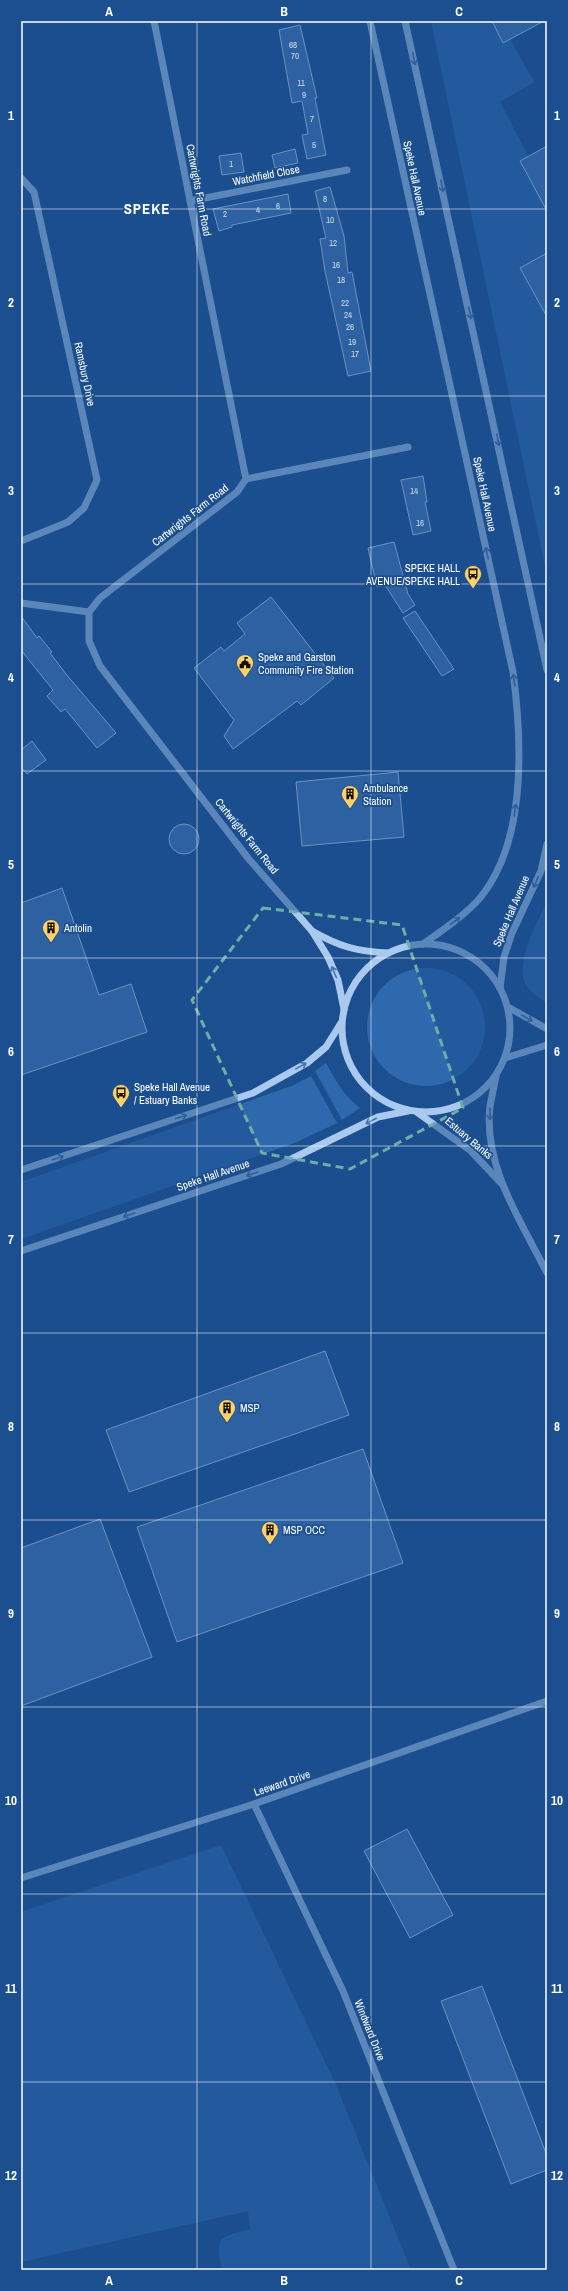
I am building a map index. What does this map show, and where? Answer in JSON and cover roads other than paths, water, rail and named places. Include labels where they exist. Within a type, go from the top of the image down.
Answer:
[{"type":"street","name":"Cartwrights Farm Road","points":[[154,21],[246,479],[237,492],[100,598],[89,612],[89,641],[100,666],[248,858],[312,931],[328,957],[338,980],[344,1009]]},
{"type":"street","name":"Speke Hall Avenue","points":[[370,21],[513,672],[519,721],[519,773],[514,815],[504,851],[493,880],[480,898],[459,917],[423,944]]},
{"type":"street","points":[[405,21],[547,670]]},
{"type":"street","name":"Watchfield Close","points":[[190,201],[347,170]]},
{"type":"street","name":"Ramsbury Drive","points":[[21,178],[34,192],[97,480],[84,508],[68,522],[21,541]]},
{"type":"street","points":[[246,479],[408,447]]},
{"type":"street","points":[[21,603],[89,612]]},
{"type":"street","name":"Speke Hall Avenue","points":[[500,988],[504,957],[512,932],[540,871],[547,844]]},
{"type":"street","name":"Cartwrights Farm Road","points":[[312,931],[336,945],[361,951],[388,953]]},
{"type":"street","points":[[423,944],[448,947],[470,956],[489,972],[500,988],[508,1007],[510,1033],[505,1058],[496,1076],[484,1090],[464,1104],[442,1112],[418,1113],[383,1102],[363,1085],[349,1062],[342,1037],[344,1009],[353,986],[364,972],[388,953],[405,946],[423,944]]},
{"type":"street","points":[[508,1007],[547,1029]]},
{"type":"street","points":[[21,1170],[253,1093],[306,1063],[326,1047],[342,1023]]},
{"type":"street","points":[[505,1058],[547,1045]]},
{"type":"street","name":"Estuary Banks","points":[[496,1076],[490,1107],[490,1130],[494,1155],[503,1184],[547,1273]]},
{"type":"street","name":"Speke Hall Avenue","points":[[21,1251],[281,1164],[378,1117],[408,1111]]},
{"type":"street","name":"Estuary Banks","points":[[418,1113],[471,1151],[503,1184]]},
{"type":"street","name":"Leeward Drive","points":[[21,1878],[254,1804],[547,1701]]},
{"type":"street","name":"Windward Drive","points":[[254,1804],[342,1991],[454,2270]]},
{"type":"place","name":"SPEKE HALL AVENUE/SPEKE HALL","points":[[473,589]]},
{"type":"place","name":"Speke and Garston Community Fire Station","points":[[245,678]]},
{"type":"place","name":"Ambulance Station","points":[[350,809]]},
{"type":"place","name":"Antolin","points":[[51,943]]},
{"type":"place","name":"Speke Hall Avenue / Estuary Banks","points":[[121,1108]]},
{"type":"place","name":"MSP","points":[[227,1423]]},
{"type":"place","name":"MSP OCC","points":[[270,1545]]},
{"type":"district","name":"SPEKE","points":[[147,209]]}]
